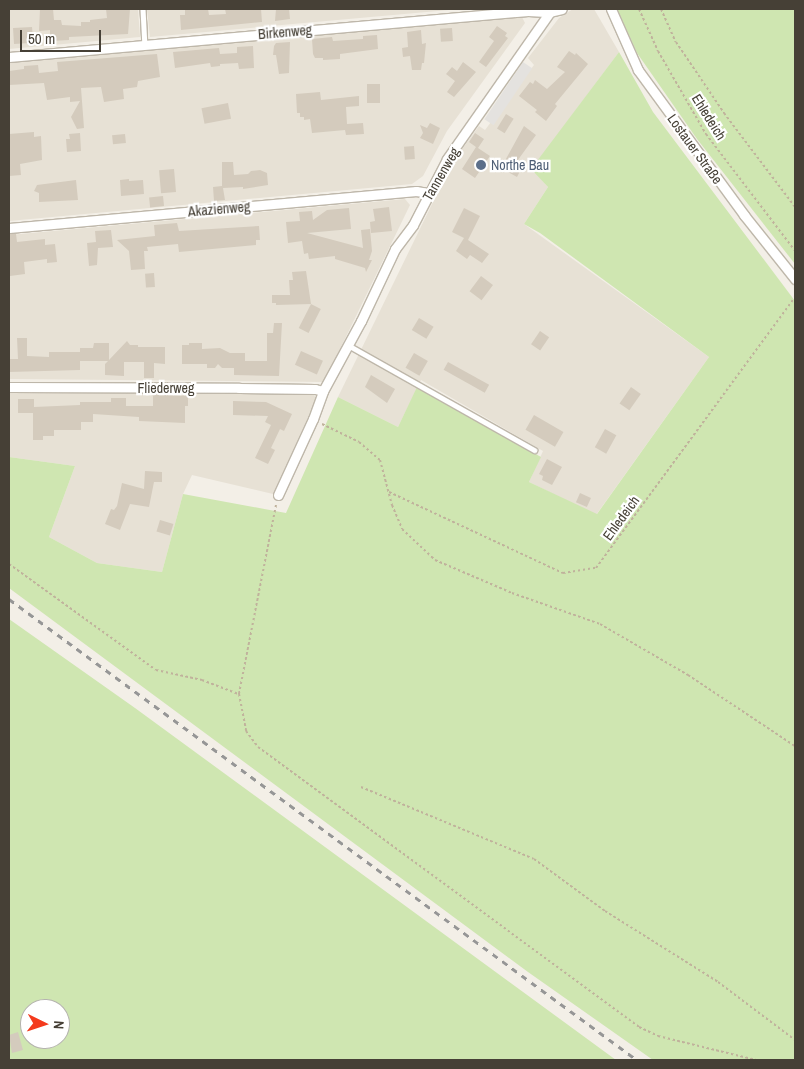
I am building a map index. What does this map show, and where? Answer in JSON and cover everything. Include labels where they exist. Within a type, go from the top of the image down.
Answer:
[{"type":"street","name":"Birkenweg","points":[[9,57],[528,11],[550,12],[562,9]]},
{"type":"street","name":"Lostauer Straße","points":[[611,9],[638,70],[744,215],[795,279]]},
{"type":"street","name":"Tannenweg","points":[[278,496],[313,419],[323,391],[348,346],[395,249],[413,225],[428,193],[448,159],[550,12]]},
{"type":"street","name":"Akazienweg","points":[[9,228],[396,192],[416,191],[428,193]]},
{"type":"street","name":"Fliederweg","points":[[9,387],[239,388],[315,389],[323,391]]},
{"type":"lane","points":[[143,9],[146,45]]},
{"type":"lane","points":[[348,346],[534,450]]},
{"type":"path","name":"Ehledeich","points":[[639,9],[658,51],[706,134],[795,251]]},
{"type":"path","points":[[661,9],[676,42],[724,113],[795,207]]},
{"type":"path","name":"Ehledeich","points":[[388,492],[563,573],[596,568],[795,297]]},
{"type":"path","points":[[313,419],[359,442],[380,460],[388,492],[402,529],[435,560],[512,593],[600,624],[688,675],[795,746]]},
{"type":"path","points":[[278,496],[239,694],[246,732],[258,747],[639,1028],[658,1036],[756,1060]]},
{"type":"path","points":[[9,564],[156,670],[202,680],[239,694]]},
{"type":"path","points":[[361,787],[534,859],[604,911],[718,982],[795,1040]]},
{"type":"shaded area","points":[[9,9],[138,9],[140,37],[9,49]]},
{"type":"shaded area","points":[[147,9],[460,9],[150,37]]},
{"type":"shaded area","points":[[573,9],[594,9],[619,52],[532,169],[548,187],[524,224],[709,357],[596,515],[529,482],[543,451],[421,380],[398,427],[338,397],[452,163],[479,126],[485,130],[534,65],[528,58],[559,18]]},
{"type":"shaded area","points":[[522,17],[525,23],[447,131],[423,176],[412,184],[9,221],[9,63]]},
{"type":"shaded area","points":[[523,62],[532,68],[494,125],[484,119]]},
{"type":"shaded area","points":[[405,199],[410,205],[324,382],[9,379],[9,235]]},
{"type":"shaded area","points":[[9,393],[314,394],[316,400],[273,494],[192,475],[183,494],[162,572],[97,563],[49,537],[75,466],[9,457]]},
{"type":"green space","points":[[617,9],[795,9],[795,264],[697,139],[637,53]]},
{"type":"green space","points":[[619,52],[653,112],[795,301],[795,1060],[653,1060],[528,972],[9,588],[9,457],[75,466],[49,537],[97,563],[162,572],[183,494],[286,513],[338,397],[398,427],[417,387],[541,457],[529,482],[597,514],[709,357],[540,233],[524,224],[548,187],[531,169]]},
{"type":"green space","points":[[9,619],[135,708],[616,1060],[9,1060]]},
{"type":"building","points":[[40,9],[53,9],[54,20],[61,20],[62,25],[81,26],[81,22],[107,18],[106,9],[130,9],[128,34],[69,37],[69,40],[50,41],[50,30],[39,31]]},
{"type":"building","points":[[185,9],[208,9],[209,15],[226,14],[225,9],[261,9],[262,22],[181,30],[180,15],[185,15]]},
{"type":"building","points":[[276,9],[289,9],[290,19],[275,21]]},
{"type":"building","points":[[497,26],[507,33],[505,36],[508,38],[486,67],[479,62],[494,41],[489,37]]},
{"type":"building","points":[[32,27],[33,38],[30,43],[14,44],[13,28]]},
{"type":"building","points":[[452,28],[453,41],[441,42],[440,29]]},
{"type":"building","points":[[421,30],[422,44],[426,43],[424,63],[422,63],[421,70],[412,70],[410,56],[403,57],[402,48],[408,47],[407,32]]},
{"type":"building","points":[[377,35],[378,49],[340,54],[340,59],[323,60],[323,58],[315,58],[313,54],[312,39],[332,37],[333,41],[363,39],[363,36]]},
{"type":"building","points":[[290,42],[289,73],[279,74],[276,55],[273,55],[274,46],[276,43]]},
{"type":"building","points":[[253,46],[254,68],[239,69],[238,63],[220,64],[220,66],[211,67],[210,63],[175,68],[173,52],[219,48],[220,54],[237,53],[237,47]]},
{"type":"building","points":[[569,51],[575,55],[576,53],[588,64],[555,104],[557,106],[546,121],[535,112],[537,110],[519,96],[530,82],[533,84],[535,80],[547,89],[565,72],[557,67]]},
{"type":"building","points":[[157,54],[160,77],[138,81],[137,87],[123,89],[124,99],[104,102],[101,87],[81,88],[84,128],[77,129],[71,117],[80,101],[70,102],[70,97],[47,100],[44,83],[9,85],[9,71],[24,69],[24,66],[38,65],[39,73],[58,71],[57,62]]},
{"type":"building","points":[[463,62],[476,72],[454,97],[447,92],[455,81],[446,74],[452,67],[457,71]]},
{"type":"building","points":[[367,84],[380,84],[380,103],[367,103]]},
{"type":"building","points":[[320,92],[321,100],[359,96],[359,106],[346,107],[347,124],[363,123],[364,134],[346,135],[345,130],[312,133],[310,119],[304,120],[304,117],[300,117],[300,113],[297,113],[296,94]]},
{"type":"building","points":[[228,103],[231,119],[205,124],[201,108]]},
{"type":"building","points":[[506,114],[514,119],[505,133],[497,128]]},
{"type":"building","points":[[430,123],[440,128],[433,144],[420,138],[423,133],[420,125],[427,128]]},
{"type":"building","points":[[524,126],[536,135],[515,164],[522,167],[517,177],[501,168]]},
{"type":"building","points":[[34,132],[34,137],[41,136],[42,160],[20,164],[21,175],[9,176],[9,134]]},
{"type":"building","points":[[80,133],[81,151],[67,152],[66,139],[70,139],[69,134]]},
{"type":"building","points":[[475,133],[484,139],[478,148],[490,156],[475,178],[462,169],[476,147],[469,142]]},
{"type":"building","points":[[125,134],[126,143],[113,144],[112,135]]},
{"type":"building","points":[[414,146],[415,159],[405,160],[404,147]]},
{"type":"building","points":[[222,162],[233,162],[234,175],[248,174],[251,171],[260,170],[267,173],[268,185],[243,189],[243,187],[223,188],[225,200],[214,201],[213,187],[222,186]]},
{"type":"building","points":[[174,169],[176,192],[161,193],[159,170]]},
{"type":"building","points":[[129,179],[129,181],[143,180],[144,194],[121,196],[120,180]]},
{"type":"building","points":[[76,180],[78,200],[39,202],[39,193],[34,191],[37,185]]},
{"type":"building","points":[[163,196],[164,206],[150,207],[149,197]]},
{"type":"building","points":[[389,207],[392,231],[371,233],[370,222],[375,221],[373,209]]},
{"type":"building","points":[[349,208],[351,229],[307,233],[363,248],[361,230],[370,229],[372,251],[369,260],[372,260],[366,272],[365,268],[335,259],[335,256],[309,259],[308,253],[304,254],[302,241],[288,243],[286,222],[300,221],[299,212],[312,211],[313,220],[327,210]]},
{"type":"building","points":[[464,208],[480,216],[468,240],[489,254],[482,263],[470,255],[467,259],[456,251],[464,238],[452,232]]},
{"type":"building","points":[[177,223],[179,231],[259,226],[260,240],[256,240],[256,245],[179,252],[178,244],[147,247],[148,251],[144,251],[145,269],[131,270],[129,251],[117,240],[155,236],[154,225]]},
{"type":"building","points":[[111,230],[113,247],[98,248],[97,265],[89,266],[87,243],[96,242],[95,231]]},
{"type":"building","points":[[9,234],[16,234],[17,242],[45,239],[45,245],[55,244],[57,262],[47,263],[47,259],[24,262],[25,274],[10,276]]},
{"type":"building","points":[[306,271],[311,304],[276,305],[276,303],[272,303],[272,295],[290,295],[289,280],[293,280],[292,272]]},
{"type":"building","points":[[154,273],[155,287],[146,288],[145,274]]},
{"type":"building","points":[[481,276],[493,285],[482,300],[470,291]]},
{"type":"building","points":[[311,304],[321,309],[309,333],[299,328]]},
{"type":"building","points":[[419,318],[434,327],[426,339],[412,330]]},
{"type":"building","points":[[274,323],[282,323],[279,376],[234,375],[234,368],[222,368],[218,364],[215,368],[207,368],[207,364],[182,364],[182,345],[189,345],[189,343],[202,343],[202,349],[220,348],[230,353],[245,353],[245,361],[267,361],[267,333],[273,333]]},
{"type":"building","points":[[540,331],[549,337],[540,350],[531,344]]},
{"type":"building","points":[[17,338],[27,338],[27,356],[49,357],[49,352],[80,352],[80,348],[93,348],[94,343],[109,343],[109,360],[127,341],[130,345],[138,345],[138,347],[165,347],[165,364],[154,363],[154,378],[144,378],[144,362],[124,362],[124,376],[105,375],[105,364],[108,361],[80,361],[80,370],[9,372],[9,359],[18,359]]},
{"type":"building","points":[[301,351],[323,361],[317,374],[295,365]]},
{"type":"building","points":[[414,353],[428,361],[419,376],[406,368]]},
{"type":"building","points":[[448,362],[489,385],[485,393],[444,370]]},
{"type":"building","points":[[371,375],[395,389],[387,403],[365,387]]},
{"type":"building","points":[[631,387],[641,394],[629,410],[620,403]]},
{"type":"building","points":[[153,394],[188,396],[188,406],[185,406],[185,423],[139,421],[139,417],[93,414],[93,422],[81,422],[81,430],[54,430],[54,436],[43,436],[43,440],[33,440],[33,413],[18,413],[18,399],[34,399],[34,407],[80,405],[80,402],[111,402],[111,398],[126,398],[126,406],[153,406]]},
{"type":"building","points":[[233,401],[266,402],[292,414],[284,431],[280,429],[271,448],[275,450],[268,464],[255,458],[271,425],[265,422],[268,416],[233,415]]},
{"type":"building","points":[[534,415],[563,432],[555,447],[526,430]]},
{"type":"building","points":[[605,429],[616,435],[606,454],[595,447]]},
{"type":"building","points":[[547,459],[562,467],[552,485],[542,480],[543,476],[539,474]]},
{"type":"building","points":[[145,471],[162,472],[162,482],[154,482],[149,507],[130,504],[120,530],[105,524],[111,509],[114,510],[117,506],[122,483],[144,489]]},
{"type":"building","points":[[580,493],[591,498],[587,507],[576,502]]},
{"type":"building","points":[[160,520],[173,524],[170,536],[156,531]]},
{"type":"building","points":[[18,1032],[20,1049],[23,1050],[12,1053],[9,1035]]},
{"type":"railway","points":[[9,599],[637,1060]]},
{"type":"place","name":"Northe Bau","points":[[481,165]]}]
